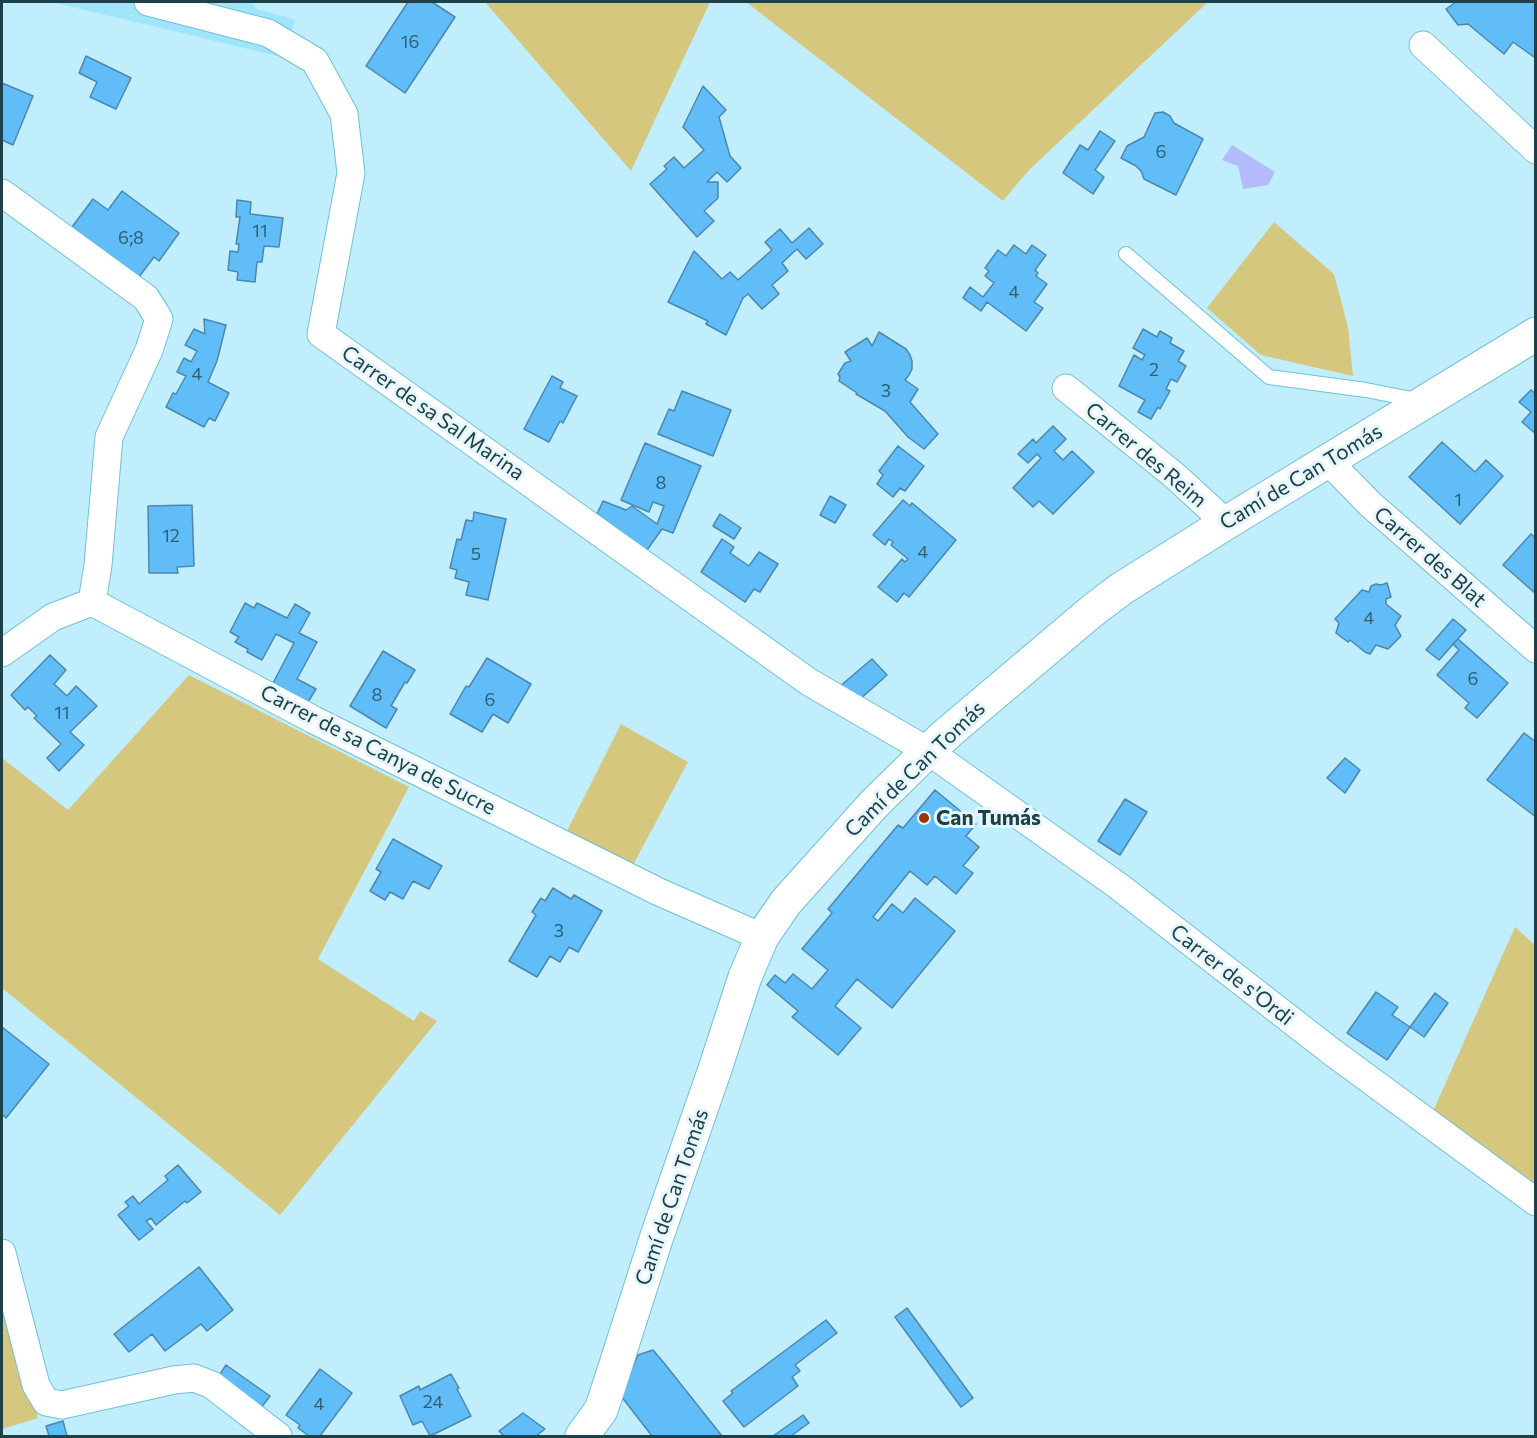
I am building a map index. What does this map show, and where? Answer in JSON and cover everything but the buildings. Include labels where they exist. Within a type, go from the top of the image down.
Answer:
[{"type":"street","name":"Carrer de sa Sal Marina","points":[[148,2],[268,33],[315,61],[344,114],[351,173],[321,334],[809,682],[928,751]]},
{"type":"street","points":[[1423,45],[1536,150]]},
{"type":"street","points":[[2,193],[146,298],[159,319],[149,350],[109,437],[93,602],[54,617],[2,653]]},
{"type":"street","name":"Camí de Can Tomás","points":[[582,1437],[601,1410],[745,976],[762,937],[786,902],[874,804],[928,751],[1092,610],[1121,589],[1226,523],[1536,333]]},
{"type":"street","name":"Carrer des Reim","points":[[1066,388],[1171,471],[1226,523]]},
{"type":"street","name":"Carrer des Blat","points":[[1328,461],[1370,504],[1536,649]]},
{"type":"street","name":"Carrer de sa Canya de Sucre","points":[[93,602],[314,720],[659,891],[762,937]]},
{"type":"street","name":"Carrer de s'Ordi","points":[[928,751],[1117,885],[1332,1052],[1536,1202]]},
{"type":"street","points":[[2,1252],[36,1385],[46,1402],[62,1405],[174,1380],[194,1378],[212,1385],[278,1437]]},
{"type":"lane","points":[[1126,254],[1269,377],[1366,390],[1425,402]]},
{"type":"shaded area","points":[[51,2],[251,2],[257,9],[296,20],[278,56]]},
{"type":"shaded area","points":[[485,2],[710,2],[631,171]]},
{"type":"shaded area","points":[[746,2],[1208,2],[1029,170],[1003,201]]},
{"type":"shaded area","points":[[1232,145],[1275,172],[1268,185],[1243,189],[1238,166],[1222,160]]},
{"type":"shaded area","points":[[1274,222],[1334,274],[1348,327],[1353,376],[1261,355],[1207,308]]},
{"type":"shaded area","points":[[189,675],[409,787],[318,959],[414,1021],[420,1011],[437,1021],[280,1215],[2,988],[2,758],[68,810]]},
{"type":"shaded area","points":[[621,724],[688,762],[633,865],[567,831]]},
{"type":"shaded area","points":[[1515,927],[1535,945],[1535,1193],[1431,1116]]},
{"type":"shaded area","points":[[2,1302],[38,1418],[2,1429]]},
{"type":"place","name":"Can Tumás","points":[[924,818]]}]
